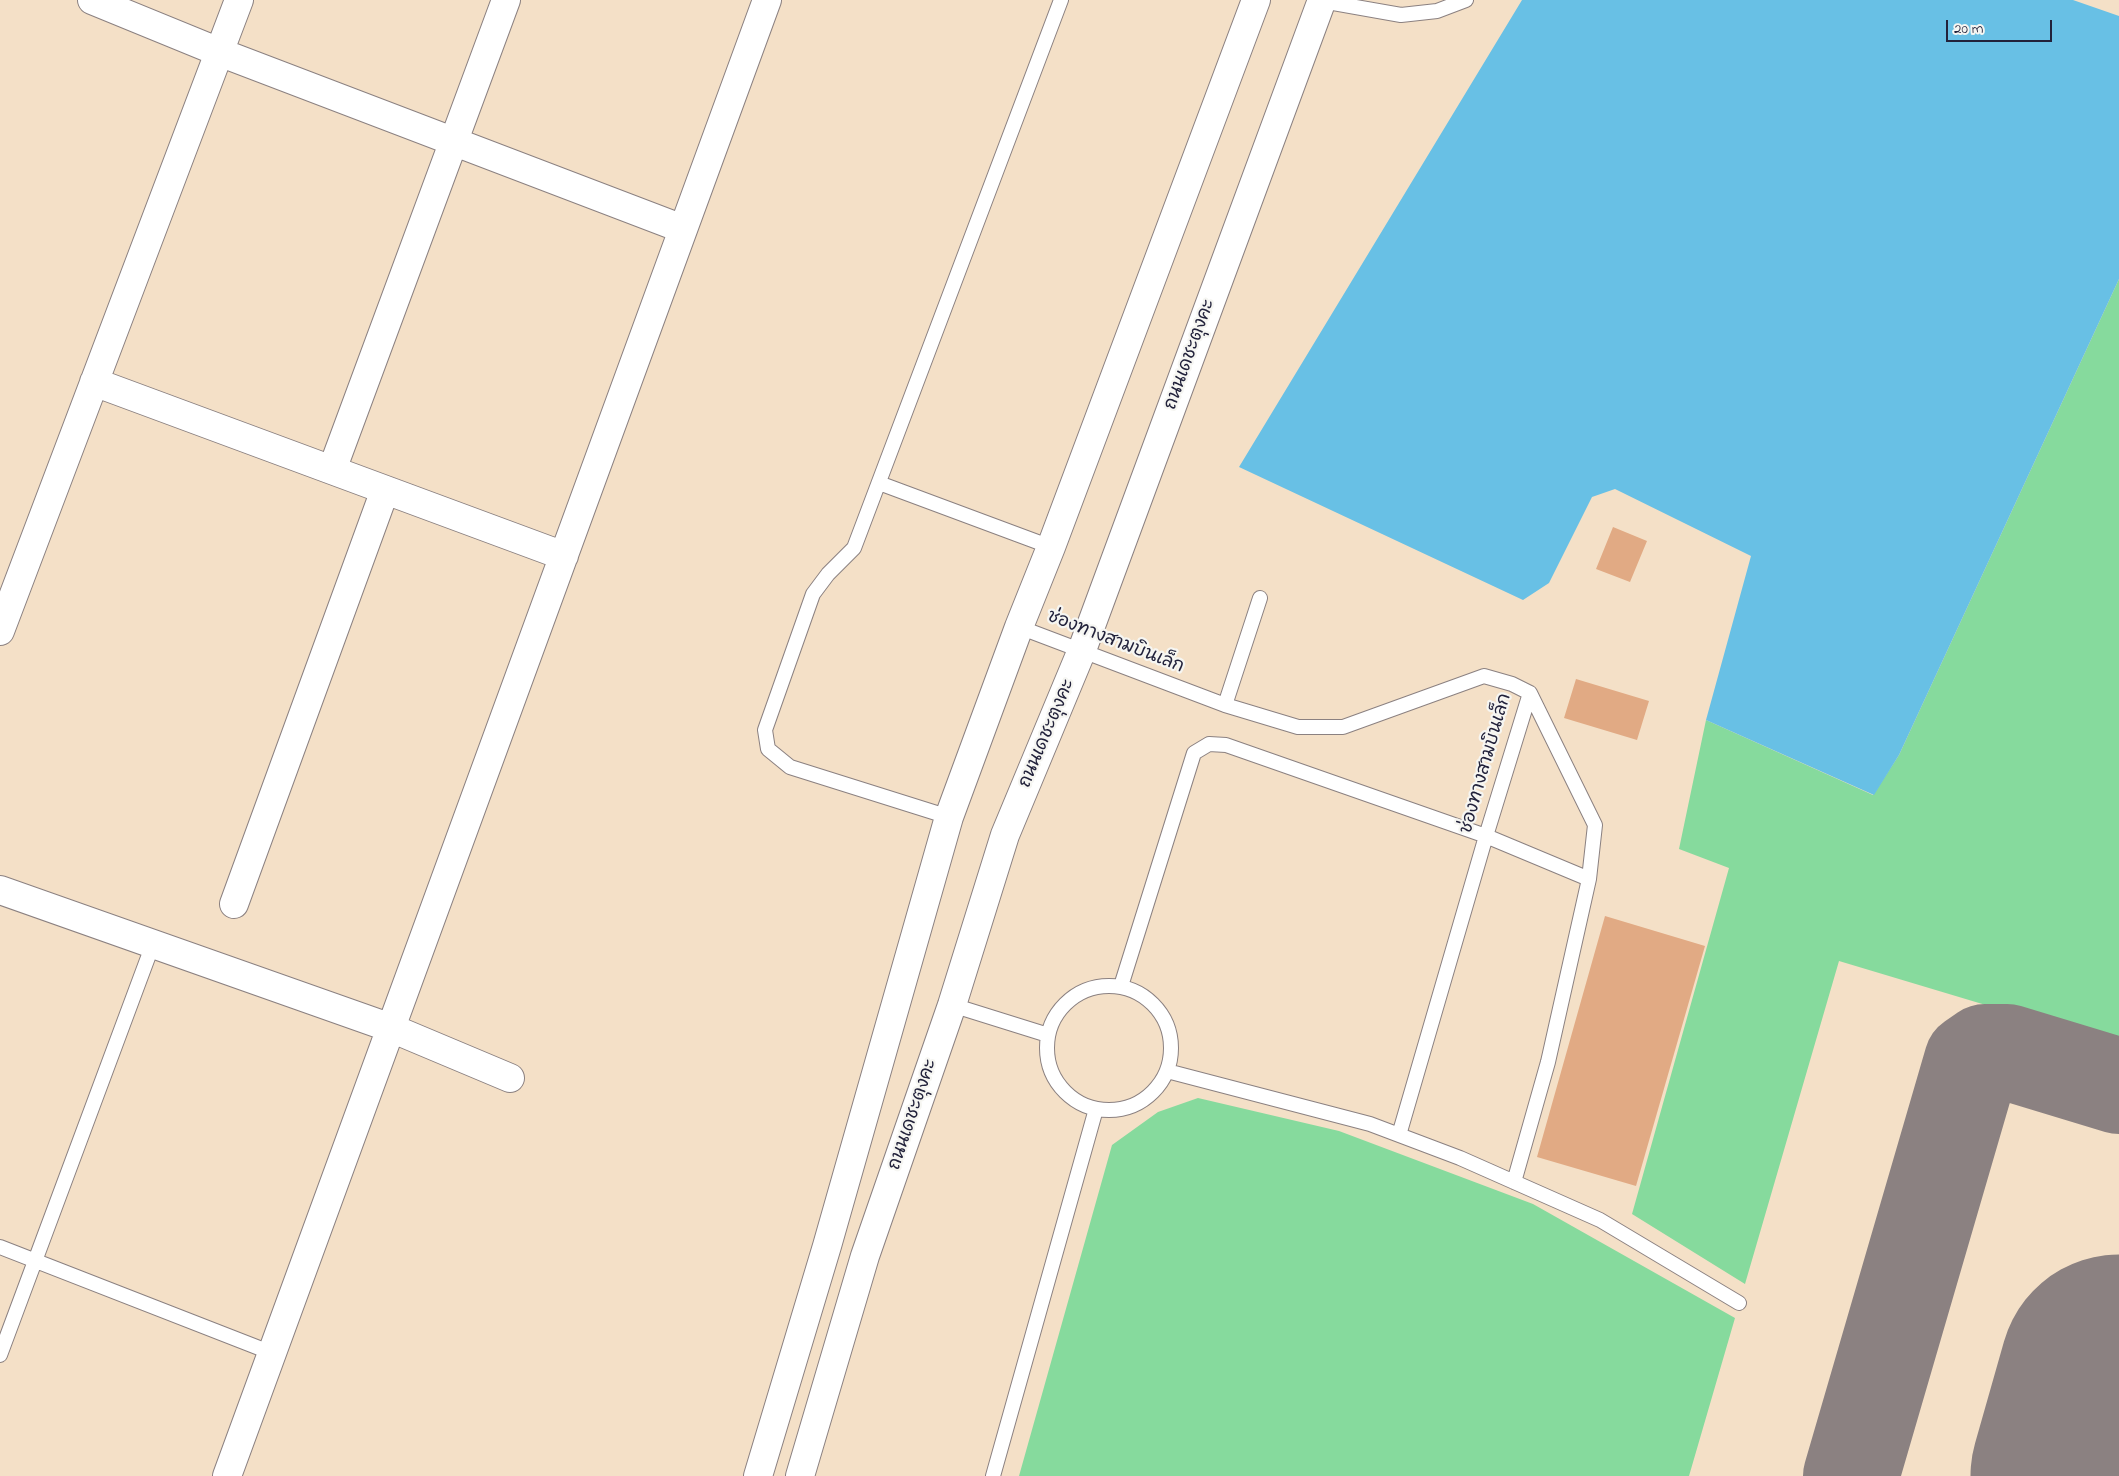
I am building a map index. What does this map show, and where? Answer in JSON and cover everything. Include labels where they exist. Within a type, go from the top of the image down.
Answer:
[{"type":"street","points":[[92,0],[219,52],[683,229]]},
{"type":"street","points":[[0,631],[239,0]]},
{"type":"street","points":[[332,470],[506,0]]},
{"type":"street","points":[[227,1476],[767,0]]},
{"type":"street","points":[[758,1476],[827,1246],[949,817],[1018,627],[1051,547],[1256,0]]},
{"type":"street","name":"ถนนเดชะตุงคะ","points":[[800,1476],[865,1256],[952,1005],[1005,835],[1082,650],[1322,0]]},
{"type":"street","points":[[94,382],[564,556]]},
{"type":"street","points":[[234,904],[385,490]]},
{"type":"street","points":[[0,890],[391,1028],[510,1078]]},
{"type":"lane","points":[[949,817],[790,767],[768,749],[765,730],[813,594],[828,574],[854,548],[1060,0]]},
{"type":"lane","points":[[1322,0],[1401,15],[1437,11],[1466,0]]},
{"type":"lane","points":[[879,483],[1051,547]]},
{"type":"lane","points":[[1225,705],[1260,598]]},
{"type":"lane","name":"ช่องทางสามบินเล็ก","points":[[1018,627],[1225,705],[1298,728],[1343,727],[1484,676],[1512,684],[1530,693],[1399,1134]]},
{"type":"lane","points":[[1514,1182],[1548,1062],[1590,879],[1596,825],[1530,693]]},
{"type":"lane","points":[[1121,986],[1194,753],[1209,744],[1226,744],[1486,836],[1590,879]]},
{"type":"lane","points":[[0,1355],[154,944]]},
{"type":"lane","points":[[1102,985],[1121,986],[1142,994],[1158,1009],[1168,1028],[1171,1050],[1167,1071],[1158,1086],[1146,1098],[1130,1106],[1114,1110],[1096,1109],[1078,1102],[1063,1090],[1052,1074],[1047,1054],[1048,1035],[1055,1016],[1067,1001],[1084,990],[1102,985]]},
{"type":"lane","points":[[952,1005],[1048,1035]]},
{"type":"lane","points":[[1167,1071],[1370,1124],[1399,1134],[1600,1220],[1739,1303]]},
{"type":"lane","points":[[993,1476],[1096,1109]]},
{"type":"lane","points":[[0,1247],[272,1353]]},
{"type":"green space","points":[[2119,279],[2119,1045],[1839,961],[1745,1284],[1632,1214],[1729,868],[1679,849],[1706,720],[1873,795],[1899,755]]},
{"type":"green space","points":[[1198,1098],[1339,1131],[1533,1204],[1735,1318],[1689,1476],[1019,1476],[1112,1145],[1158,1112]]},
{"type":"water","points":[[1522,0],[2073,0],[2119,16],[2119,279],[1899,755],[1874,795],[1706,720],[1751,556],[1615,489],[1592,497],[1549,583],[1523,600],[1239,467]]},
{"type":"building","points":[[1613,527],[1647,541],[1630,582],[1596,569]]},
{"type":"building","points":[[1576,679],[1649,701],[1637,740],[1564,718]]},
{"type":"building","points":[[1605,916],[1705,946],[1636,1186],[1537,1157]]},
{"type":"taxiway","points":[[1851,1476],[1972,1061],[1985,1052],[2007,1052],[2119,1086]]},
{"type":"runway","points":[[2090,1476],[2119,1374]]}]
